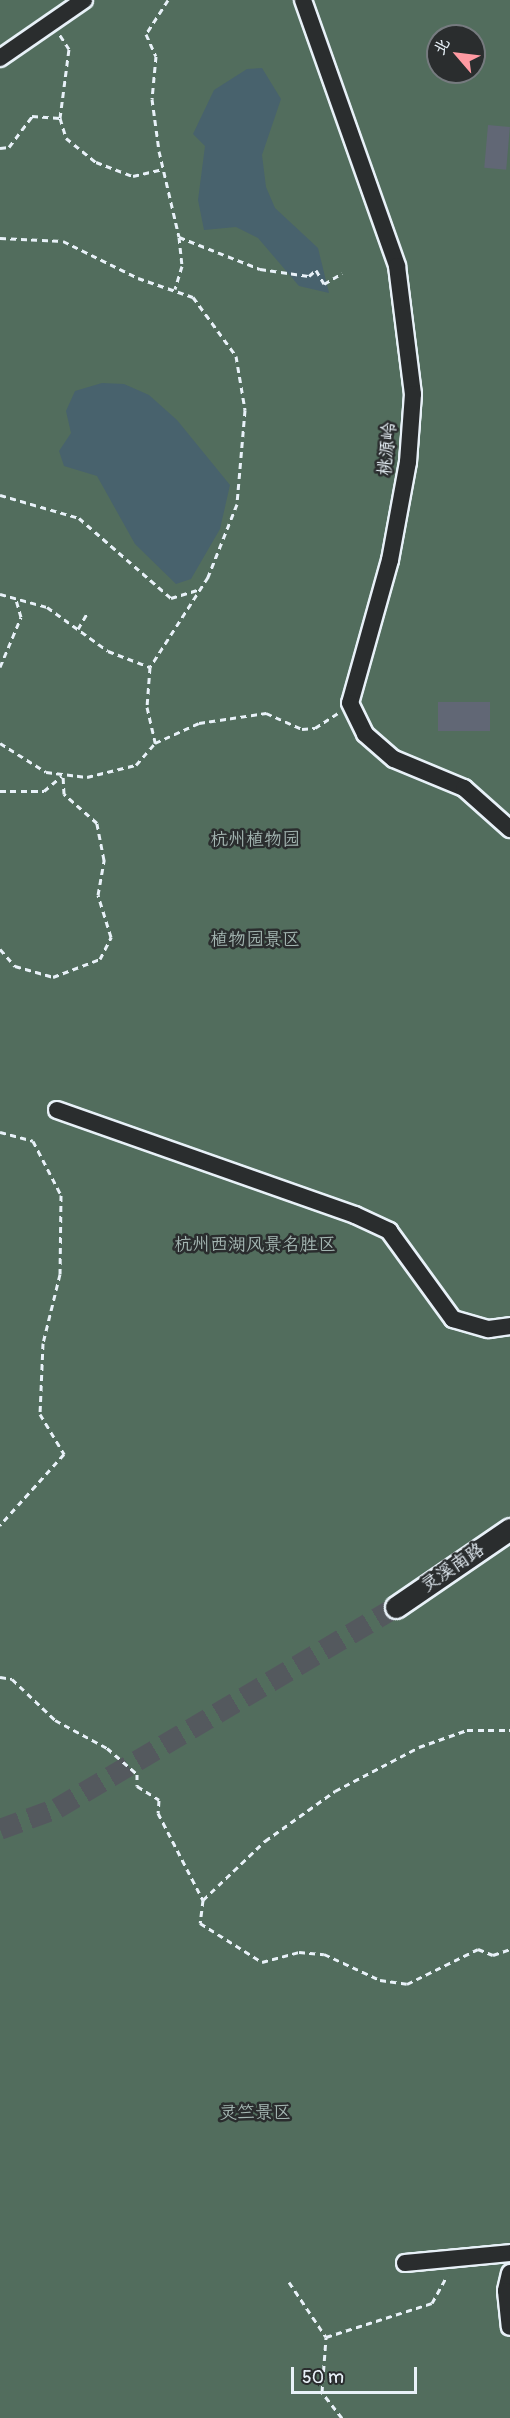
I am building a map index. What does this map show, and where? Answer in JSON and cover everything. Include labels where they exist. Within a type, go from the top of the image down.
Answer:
[{"type":"main road","name":"灵溪南路","points":[[396,1607],[510,1528]]},
{"type":"street","points":[[0,58],[84,0]]},
{"type":"street","name":"桃源岭","points":[[303,0],[397,266],[412,394],[408,462],[390,560],[350,703]]},
{"type":"street","points":[[350,703],[365,734],[394,759],[464,788],[510,829]]},
{"type":"street","points":[[57,1110],[355,1215],[389,1231],[453,1319],[489,1329],[510,1326]]},
{"type":"street","points":[[405,2264],[510,2253]]},
{"type":"street","points":[[510,2273],[506,2291],[510,2327]]},
{"type":"path","points":[[168,0],[146,34],[156,56],[152,99],[179,237],[182,266],[175,289]]},
{"type":"path","points":[[52,24],[69,49],[60,118],[66,138],[96,162],[133,176],[164,169]]},
{"type":"path","points":[[0,148],[9,147],[32,116],[60,118]]},
{"type":"path","points":[[179,237],[260,269],[309,276],[316,270],[324,284],[342,273]]},
{"type":"path","points":[[0,238],[63,242],[193,297],[225,335],[236,356],[245,410],[237,504],[200,589],[150,667],[147,707],[155,743]]},
{"type":"path","points":[[0,495],[79,518],[171,598],[200,589]]},
{"type":"path","points":[[0,594],[47,607],[108,651],[150,667]]},
{"type":"path","points":[[0,667],[21,617],[16,600]]},
{"type":"path","points":[[78,629],[88,612]]},
{"type":"path","points":[[0,743],[46,771],[63,774],[112,774],[136,765],[155,743],[237,713],[266,713],[302,729],[315,728],[350,703]]},
{"type":"path","points":[[0,790],[44,791],[63,774]]},
{"type":"path","points":[[0,949],[15,966],[52,977],[100,959],[111,937],[98,895],[104,860],[97,822],[64,794],[63,774]]},
{"type":"path","points":[[0,1132],[33,1141],[61,1195],[60,1274],[43,1343],[40,1414],[64,1454],[0,1525]]},
{"type":"path","points":[[0,1677],[12,1679],[55,1720],[99,1743],[137,1774],[137,1786],[159,1800],[158,1813],[203,1900],[200,1923],[262,1962],[299,1952],[324,1954],[380,1980],[407,1984],[478,1949],[494,1955],[510,1949]]},
{"type":"path","points":[[203,1900],[265,1841],[335,1791],[419,1747],[467,1730],[510,1730]]},
{"type":"path","points":[[326,2337],[432,2303],[457,2257]]},
{"type":"path","points":[[289,2282],[326,2337],[322,2392],[342,2418]]},
{"type":"green space","name":"植物园景区","points":[[0,0],[510,0],[510,2418],[0,2418]]},
{"type":"water","points":[[262,68],[281,99],[262,155],[266,187],[275,208],[318,248],[329,293],[299,286],[258,238],[236,227],[204,230],[198,200],[205,146],[193,134],[214,90],[247,69]]},
{"type":"water","points":[[102,383],[124,384],[149,395],[177,420],[230,485],[220,529],[191,579],[176,584],[135,544],[97,476],[64,466],[59,451],[71,433],[66,411],[75,391]]},
{"type":"building","points":[[488,125],[510,127],[506,170],[484,168]]},
{"type":"building","points":[[438,702],[490,702],[490,731],[438,731]]},
{"type":"tunnel","points":[[0,1829],[57,1808],[396,1607]]},
{"type":"park label","name":"杭州植物园","points":[[255,840]]},
{"type":"park label","name":"杭州西湖风景名胜区","points":[[255,1245]]},
{"type":"park label","name":"灵竺景区","points":[[255,2113]]}]
